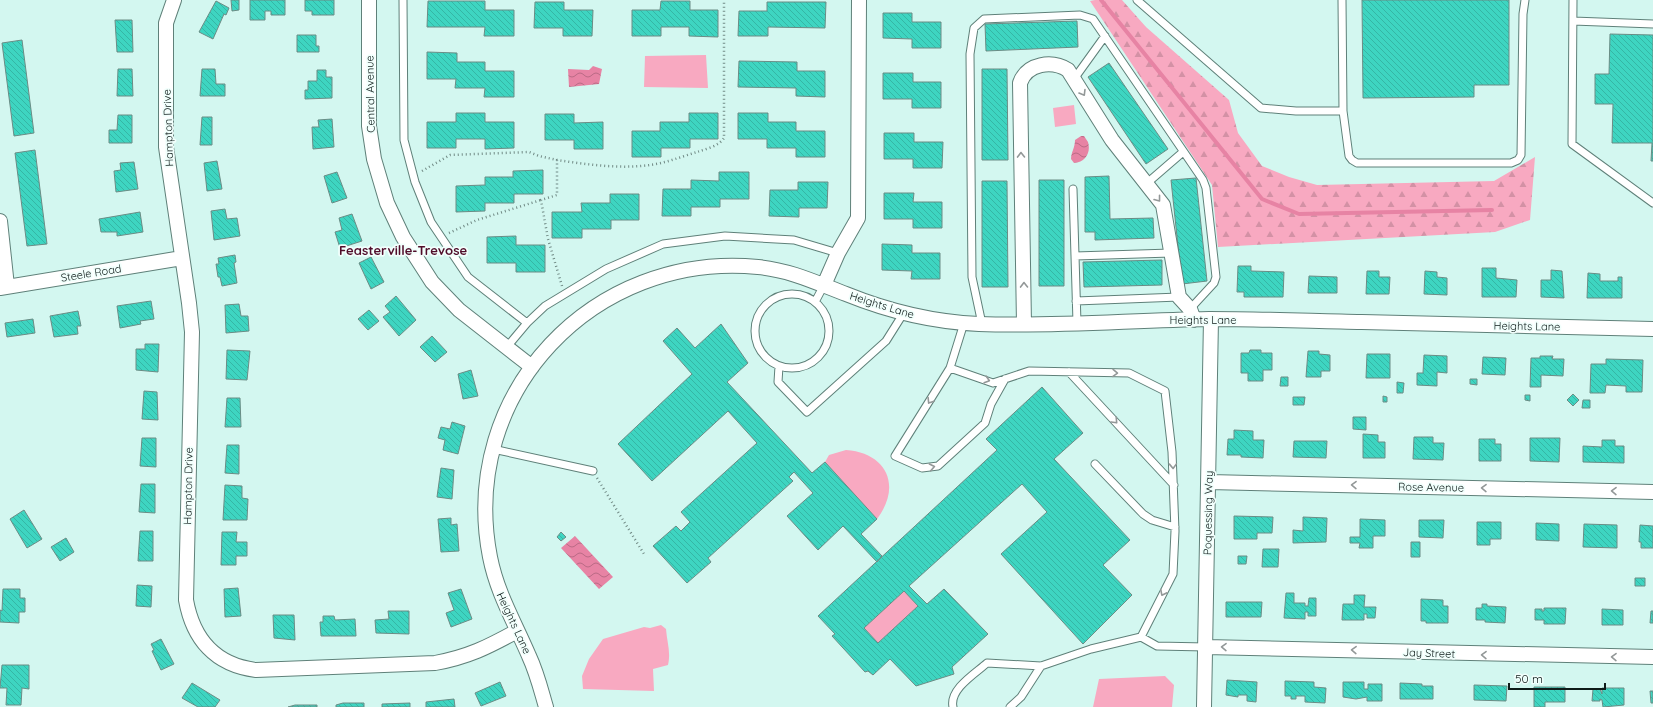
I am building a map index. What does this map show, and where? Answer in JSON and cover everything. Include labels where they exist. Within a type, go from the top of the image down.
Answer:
[{"type":"street","name":"Hampton Drive","points":[[174,0],[166,23],[166,146],[192,332],[186,600],[191,621],[204,644],[216,655],[230,664],[256,670],[435,664],[458,659],[480,651],[517,631]]},
{"type":"street","name":"Central Avenue","points":[[369,0],[369,126],[374,159],[387,203],[403,237],[432,282],[459,310],[532,367]]},
{"type":"street","points":[[824,285],[838,253],[858,218],[859,0]]},
{"type":"street","points":[[1024,324],[1020,83],[1022,76],[1027,71],[1039,66],[1050,64],[1059,64],[1068,70],[1112,140],[1163,205],[1179,297],[1192,314]]},
{"type":"street","points":[[0,221],[4,287]]},
{"type":"street","name":"Steele Road","points":[[4,287],[182,258]]},
{"type":"street","name":"Heights Lane","points":[[546,707],[537,674],[498,590],[490,557],[485,507],[493,449],[510,404],[532,367],[561,333],[588,311],[634,284],[669,273],[721,266],[757,267],[807,278],[847,295],[903,314],[964,323],[982,324],[1077,322],[1192,314],[1211,319],[1653,329]]},
{"type":"street","name":"Poquessing Way","points":[[1204,707],[1211,319]]},
{"type":"street","name":"Rose Avenue","points":[[1209,482],[1653,492]]},
{"type":"street","name":"Jay Street","points":[[1206,647],[1653,658]]},
{"type":"lane","points":[[403,0],[404,140],[413,176],[432,222],[468,278],[527,323]]},
{"type":"lane","points":[[1137,0],[1261,108],[1296,111],[1343,111]]},
{"type":"lane","points":[[1342,0],[1343,111],[1349,156],[1357,163],[1511,163],[1518,160],[1522,155],[1523,14],[1525,0]]},
{"type":"lane","points":[[1573,0],[1572,144],[1653,203]]},
{"type":"lane","points":[[982,324],[972,277],[970,54],[974,28],[984,19],[1080,15],[1093,19],[1105,36],[1206,188],[1216,277],[1214,283],[1192,314]]},
{"type":"lane","points":[[1573,21],[1653,24]]},
{"type":"lane","points":[[1074,79],[1105,36]]},
{"type":"lane","points":[[1146,184],[1183,152]]},
{"type":"lane","points":[[1073,189],[1077,322]]},
{"type":"lane","points":[[506,348],[527,323],[545,306],[606,269],[664,244],[725,236],[794,240],[838,253]]},
{"type":"lane","points":[[1075,256],[1171,253]]},
{"type":"lane","points":[[816,302],[824,285]]},
{"type":"lane","points":[[786,294],[798,294],[816,302],[827,317],[830,329],[828,342],[822,353],[814,362],[803,367],[791,368],[779,366],[769,360],[758,345],[755,328],[758,316],[764,306],[774,298],[786,294]]},
{"type":"lane","points":[[1076,301],[1179,297]]},
{"type":"lane","points":[[779,366],[778,382],[807,412],[886,341],[903,314]]},
{"type":"lane","points":[[964,323],[950,368],[895,456],[922,468],[938,466],[985,423],[991,404],[1005,379]]},
{"type":"lane","points":[[950,368],[993,383],[1029,371],[1129,373],[1165,391],[1172,452],[1175,527],[1173,574],[1141,636],[1041,666],[987,663],[957,690],[952,703],[953,707]]},
{"type":"lane","points":[[1069,372],[1174,485]]},
{"type":"lane","points":[[493,449],[593,471]]},
{"type":"lane","points":[[1094,464],[1143,514],[1152,520],[1175,527]]},
{"type":"lane","points":[[1141,636],[1157,646],[1206,647]]},
{"type":"lane","points":[[1010,707],[1021,697],[1041,666]]},
{"type":"path","points":[[413,176],[450,155],[528,152],[557,160],[618,166],[649,165],[665,162],[722,142],[724,138],[724,0]]},
{"type":"path","points":[[441,237],[477,220],[556,195],[557,160]]},
{"type":"path","points":[[541,200],[548,239],[564,294]]},
{"type":"path","points":[[593,471],[644,554]]},
{"type":"green space","points":[[1122,0],[1146,27],[1229,100],[1238,133],[1262,166],[1289,177],[1317,185],[1494,181],[1535,157],[1530,220],[1495,232],[1218,247],[1212,185],[1090,1]]},
{"type":"green space","points":[[706,55],[708,88],[644,87],[645,56]]},
{"type":"green space","points":[[1074,105],[1076,124],[1055,127],[1053,108]]},
{"type":"green space","points":[[846,450],[860,452],[872,457],[880,464],[886,473],[889,483],[888,495],[885,507],[877,519],[825,462],[829,455]]},
{"type":"green space","points":[[904,591],[918,606],[878,643],[864,628]]},
{"type":"green space","points":[[661,625],[666,629],[669,660],[668,665],[653,669],[654,691],[583,689],[582,676],[589,659],[603,639],[644,627],[650,628]]},
{"type":"green space","points":[[1165,676],[1174,685],[1172,707],[1093,707],[1099,679]]},
{"type":"water","points":[[593,66],[602,69],[599,84],[569,87],[568,69],[589,70]]},
{"type":"water","points":[[1081,136],[1084,136],[1088,142],[1088,153],[1082,161],[1074,163],[1071,159],[1075,140]]},
{"type":"water","points":[[575,536],[613,577],[599,589],[561,548]]},
{"type":"building","points":[[231,0],[239,0],[239,10],[232,11]]},
{"type":"building","points":[[250,0],[285,0],[285,15],[271,15],[271,11],[265,11],[265,20],[250,20]]},
{"type":"building","points":[[305,0],[334,0],[334,15],[312,15],[312,11],[305,11]]},
{"type":"building","points":[[1362,0],[1509,0],[1509,85],[1474,85],[1474,97],[1363,98]]},
{"type":"building","points":[[216,1],[229,8],[226,15],[224,14],[213,39],[199,32]]},
{"type":"building","points":[[428,1],[485,1],[485,10],[514,10],[514,36],[484,36],[485,27],[427,27]]},
{"type":"building","points":[[661,1],[690,1],[690,10],[718,10],[718,37],[689,36],[689,27],[661,27],[661,36],[632,36],[632,10],[660,10]]},
{"type":"building","points":[[535,2],[564,2],[564,10],[593,10],[592,36],[563,36],[563,28],[534,28]]},
{"type":"building","points":[[767,2],[826,2],[825,28],[768,27],[768,36],[738,36],[739,11],[767,11]]},
{"type":"building","points":[[883,13],[912,13],[912,22],[941,22],[941,48],[912,48],[912,39],[883,38]]},
{"type":"building","points":[[115,20],[132,20],[133,52],[117,52]]},
{"type":"building","points":[[1077,21],[1078,47],[986,51],[985,24]]},
{"type":"building","points":[[1610,34],[1653,35],[1653,161],[1651,161],[1652,143],[1612,143],[1613,104],[1595,104],[1595,74],[1609,74]]},
{"type":"building","points":[[297,35],[316,35],[316,46],[319,46],[319,52],[297,52]]},
{"type":"building","points":[[22,40],[34,133],[14,136],[2,43]]},
{"type":"building","points":[[427,52],[457,53],[457,62],[485,62],[485,71],[514,71],[514,97],[484,97],[485,88],[455,88],[456,79],[427,79]]},
{"type":"building","points":[[739,61],[797,62],[797,71],[825,71],[825,97],[796,96],[796,88],[738,87]]},
{"type":"building","points":[[1109,63],[1168,149],[1146,164],[1088,77]]},
{"type":"building","points":[[118,69],[132,69],[133,96],[117,96]]},
{"type":"building","points":[[202,69],[215,69],[216,84],[225,84],[225,96],[200,96]]},
{"type":"building","points":[[982,69],[1007,69],[1008,160],[982,160]]},
{"type":"building","points":[[317,70],[326,70],[326,77],[332,77],[332,98],[305,99],[305,90],[308,90],[308,81],[317,81]]},
{"type":"building","points":[[883,73],[913,73],[913,82],[941,82],[941,108],[912,108],[912,99],[883,99]]},
{"type":"building","points":[[456,113],[485,113],[485,122],[514,122],[514,148],[485,149],[485,139],[456,139],[456,148],[427,148],[427,122],[456,122]]},
{"type":"building","points":[[689,113],[718,113],[718,139],[690,139],[690,148],[661,148],[661,157],[632,157],[632,131],[660,131],[660,122],[689,122]]},
{"type":"building","points":[[738,113],[768,113],[768,122],[796,122],[796,131],[825,131],[825,157],[796,157],[796,148],[767,148],[767,139],[738,139]]},
{"type":"building","points":[[545,114],[574,114],[574,123],[603,122],[603,149],[574,149],[574,140],[545,140]]},
{"type":"building","points":[[118,115],[132,115],[132,143],[109,143],[109,130],[117,130]]},
{"type":"building","points":[[202,117],[212,117],[212,145],[200,145]]},
{"type":"building","points":[[332,119],[334,147],[313,149],[312,127],[319,127],[318,120]]},
{"type":"building","points":[[884,133],[914,133],[914,142],[943,142],[942,168],[913,168],[913,159],[884,159]]},
{"type":"building","points":[[35,150],[47,244],[27,246],[15,153]]},
{"type":"building","points":[[217,161],[222,189],[207,191],[204,163]]},
{"type":"building","points":[[134,162],[138,189],[116,192],[114,171],[121,170],[120,163]]},
{"type":"building","points":[[543,170],[543,194],[514,194],[514,203],[485,203],[485,211],[456,212],[456,186],[485,185],[485,177],[513,177],[513,171]]},
{"type":"building","points":[[337,172],[347,198],[332,203],[324,176]]},
{"type":"building","points":[[719,172],[749,172],[749,199],[720,199],[720,207],[691,207],[691,216],[662,216],[663,189],[691,189],[691,180],[719,181]]},
{"type":"building","points":[[1109,176],[1110,219],[1153,218],[1154,238],[1095,240],[1095,232],[1085,232],[1085,177]]},
{"type":"building","points":[[1196,178],[1207,281],[1182,284],[1171,180]]},
{"type":"building","points":[[1039,180],[1064,180],[1064,286],[1039,286]]},
{"type":"building","points":[[982,181],[1007,181],[1008,287],[982,287]]},
{"type":"building","points":[[798,182],[828,182],[827,208],[799,208],[799,217],[769,216],[770,190],[798,190]]},
{"type":"building","points":[[884,193],[914,193],[913,202],[942,202],[942,228],[913,228],[913,219],[884,219]]},
{"type":"building","points":[[610,194],[639,194],[639,220],[611,220],[611,229],[582,229],[582,238],[552,238],[552,212],[582,212],[581,203],[610,203]]},
{"type":"building","points":[[225,209],[227,219],[237,218],[240,236],[214,240],[211,211]]},
{"type":"building","points":[[140,212],[143,232],[117,236],[117,232],[101,232],[99,219]]},
{"type":"building","points":[[352,214],[362,241],[340,248],[335,232],[342,230],[339,218]]},
{"type":"building","points":[[516,236],[516,245],[545,245],[545,272],[516,272],[516,263],[487,263],[487,237]]},
{"type":"building","points":[[882,244],[912,245],[912,253],[940,253],[940,279],[911,279],[912,271],[882,270]]},
{"type":"building","points":[[235,255],[236,262],[234,263],[237,283],[222,286],[220,277],[218,277],[216,264],[219,264],[218,258]]},
{"type":"building","points":[[371,257],[384,282],[371,289],[359,263]]},
{"type":"building","points":[[1162,260],[1162,285],[1084,287],[1083,262]]},
{"type":"building","points":[[1238,266],[1251,266],[1251,271],[1284,272],[1283,297],[1244,297],[1244,292],[1237,292]]},
{"type":"building","points":[[1482,268],[1496,268],[1496,278],[1517,280],[1516,297],[1482,297]]},
{"type":"building","points":[[1551,270],[1562,271],[1564,298],[1541,297],[1541,280],[1551,280]]},
{"type":"building","points":[[1367,271],[1379,271],[1379,277],[1390,277],[1389,294],[1366,294]]},
{"type":"building","points":[[1425,271],[1437,272],[1437,277],[1447,278],[1447,295],[1424,294]]},
{"type":"building","points":[[1588,273],[1600,274],[1600,281],[1618,281],[1618,277],[1622,277],[1622,298],[1587,298]]},
{"type":"building","points":[[1309,276],[1337,277],[1337,293],[1308,293]]},
{"type":"building","points":[[396,296],[416,320],[399,336],[383,317],[390,312],[385,306]]},
{"type":"building","points":[[151,301],[154,319],[140,321],[141,324],[120,328],[117,306]]},
{"type":"building","points":[[239,304],[241,316],[248,316],[249,331],[226,333],[225,305]]},
{"type":"building","points":[[369,310],[379,321],[368,330],[358,319]]},
{"type":"building","points":[[78,311],[81,326],[77,326],[78,334],[54,337],[50,316]]},
{"type":"building","points":[[33,319],[35,333],[7,337],[5,323]]},
{"type":"building","points":[[721,324],[748,363],[727,382],[812,473],[825,462],[877,519],[861,534],[882,556],[877,562],[843,526],[818,550],[787,516],[813,493],[794,472],[789,477],[793,481],[708,558],[711,562],[687,583],[653,546],[676,526],[681,531],[690,522],[681,512],[757,443],[728,411],[652,481],[618,444],[692,374],[663,341],[677,328],[695,348]]},
{"type":"building","points":[[432,336],[447,352],[435,362],[420,347]]},
{"type":"building","points":[[145,344],[159,344],[158,372],[136,370],[136,349],[145,349]]},
{"type":"building","points":[[227,350],[250,351],[247,380],[226,379]]},
{"type":"building","points":[[1250,350],[1261,350],[1261,353],[1272,353],[1272,370],[1263,370],[1263,381],[1248,381],[1248,373],[1241,373],[1241,353],[1249,353]]},
{"type":"building","points":[[1308,351],[1319,351],[1319,354],[1330,355],[1330,371],[1321,371],[1321,377],[1306,377]]},
{"type":"building","points":[[1367,354],[1390,354],[1390,378],[1366,378]]},
{"type":"building","points":[[1424,355],[1447,356],[1447,373],[1437,372],[1437,386],[1417,385],[1417,373],[1423,373]]},
{"type":"building","points":[[1540,356],[1553,356],[1552,359],[1564,359],[1563,376],[1541,375],[1541,387],[1530,387],[1531,358],[1540,358]]},
{"type":"building","points":[[1483,357],[1506,358],[1505,375],[1482,374]]},
{"type":"building","points":[[1606,359],[1643,360],[1642,392],[1626,392],[1626,386],[1606,385],[1605,393],[1590,393],[1591,364],[1606,364]]},
{"type":"building","points":[[471,370],[478,396],[463,399],[458,374]]},
{"type":"building","points":[[1281,377],[1288,377],[1288,386],[1280,386]]},
{"type":"building","points":[[1470,379],[1477,379],[1477,385],[1470,384]]},
{"type":"building","points":[[1397,382],[1404,383],[1403,393],[1397,393]]},
{"type":"building","points":[[1042,387],[1083,433],[1054,459],[1130,540],[1103,565],[1132,595],[1083,644],[1001,554],[1047,512],[1022,484],[909,586],[927,604],[944,589],[988,634],[952,667],[954,674],[916,686],[890,659],[873,675],[868,671],[865,672],[832,636],[835,634],[818,616],[997,450],[986,439]],"holes":[[[904,591],[918,606],[878,643],[864,628]]]},
{"type":"building","points":[[144,391],[157,392],[158,420],[142,419]]},
{"type":"building","points":[[1573,394],[1579,400],[1573,406],[1567,400]]},
{"type":"building","points":[[1525,395],[1530,395],[1530,401],[1525,400]]},
{"type":"building","points":[[1383,396],[1387,397],[1387,402],[1383,402]]},
{"type":"building","points":[[1293,397],[1305,397],[1304,405],[1293,405]]},
{"type":"building","points":[[227,398],[240,398],[241,427],[225,427]]},
{"type":"building","points":[[1583,400],[1590,400],[1590,408],[1582,408]]},
{"type":"building","points":[[1353,417],[1366,417],[1366,430],[1353,429]]},
{"type":"building","points":[[452,422],[465,426],[458,454],[443,450],[445,440],[438,438],[441,427],[450,429]]},
{"type":"building","points":[[1234,430],[1253,431],[1253,440],[1264,440],[1263,458],[1227,455],[1228,439],[1234,439]]},
{"type":"building","points":[[1363,434],[1378,435],[1378,442],[1385,442],[1385,458],[1363,458]]},
{"type":"building","points":[[1414,437],[1433,437],[1433,443],[1444,443],[1443,460],[1413,459]]},
{"type":"building","points":[[142,438],[156,438],[156,467],[140,466]]},
{"type":"building","points":[[1530,438],[1560,438],[1559,462],[1530,461]]},
{"type":"building","points":[[1479,439],[1495,439],[1495,444],[1501,444],[1501,461],[1479,461]]},
{"type":"building","points":[[1602,440],[1615,440],[1615,446],[1624,446],[1624,463],[1583,462],[1583,446],[1602,447]]},
{"type":"building","points":[[1294,441],[1327,441],[1326,458],[1293,457]]},
{"type":"building","points":[[227,445],[239,445],[239,474],[225,473]]},
{"type":"building","points":[[441,468],[454,470],[452,499],[437,497]]},
{"type":"building","points":[[141,484],[155,484],[155,513],[139,512]]},
{"type":"building","points":[[225,485],[242,486],[242,498],[248,499],[247,520],[223,520]]},
{"type":"building","points":[[24,510],[42,539],[27,548],[10,519]]},
{"type":"building","points":[[1234,516],[1273,517],[1272,533],[1257,533],[1257,539],[1234,539]]},
{"type":"building","points":[[1303,517],[1327,518],[1326,542],[1293,543],[1293,530],[1303,531]]},
{"type":"building","points":[[451,518],[451,525],[457,524],[459,551],[441,552],[438,519]]},
{"type":"building","points":[[1360,519],[1385,520],[1385,536],[1373,536],[1373,548],[1359,548],[1360,543],[1350,543],[1350,537],[1360,537]]},
{"type":"building","points":[[1419,520],[1444,520],[1443,538],[1419,537]]},
{"type":"building","points":[[1477,522],[1501,522],[1501,539],[1490,539],[1490,545],[1477,545]]},
{"type":"building","points":[[1536,523],[1559,524],[1559,541],[1536,540]]},
{"type":"building","points":[[1584,524],[1617,525],[1617,548],[1583,547]]},
{"type":"building","points":[[1640,525],[1653,526],[1653,548],[1641,548],[1641,542],[1639,542]]},
{"type":"building","points":[[140,531],[153,531],[153,561],[138,561]]},
{"type":"building","points":[[222,532],[237,532],[236,542],[247,542],[247,556],[236,556],[236,565],[221,565]]},
{"type":"building","points":[[561,532],[566,537],[561,541],[557,537]]},
{"type":"building","points":[[66,538],[74,552],[60,561],[51,547]]},
{"type":"building","points":[[1411,542],[1420,542],[1420,557],[1411,557]]},
{"type":"building","points":[[1263,549],[1279,549],[1278,567],[1262,567]]},
{"type":"building","points":[[1238,556],[1247,556],[1246,564],[1238,564]]},
{"type":"building","points":[[1635,578],[1645,578],[1645,586],[1635,586]]},
{"type":"building","points":[[137,585],[152,586],[151,607],[136,606]]},
{"type":"building","points":[[238,588],[241,616],[225,617],[224,589]]},
{"type":"building","points":[[3,589],[20,589],[20,598],[25,598],[25,612],[19,612],[19,623],[0,622]]},
{"type":"building","points":[[461,589],[472,619],[451,627],[446,613],[454,610],[448,593]]},
{"type":"building","points":[[1286,593],[1294,593],[1294,603],[1305,603],[1305,606],[1308,606],[1309,598],[1316,598],[1316,616],[1308,616],[1308,612],[1305,612],[1305,619],[1284,618]]},
{"type":"building","points":[[1354,595],[1365,595],[1364,607],[1376,607],[1375,618],[1367,618],[1367,614],[1364,614],[1364,620],[1342,620],[1343,604],[1354,604]]},
{"type":"building","points":[[1421,599],[1443,600],[1443,606],[1448,606],[1448,623],[1426,623],[1426,621],[1421,621]]},
{"type":"building","points":[[1226,602],[1262,602],[1261,617],[1226,617]]},
{"type":"building","points":[[1482,604],[1487,604],[1487,606],[1506,607],[1505,623],[1476,620],[1476,608],[1482,608]]},
{"type":"building","points":[[1544,608],[1566,608],[1565,624],[1544,624],[1544,620],[1535,620],[1535,609],[1542,609],[1542,611],[1544,611]]},
{"type":"building","points":[[1602,609],[1623,610],[1623,625],[1602,625]]},
{"type":"building","points":[[388,611],[409,611],[409,634],[376,633],[375,620],[389,619]]},
{"type":"building","points":[[1651,611],[1653,611],[1653,623],[1650,623]]},
{"type":"building","points":[[273,615],[294,615],[295,640],[274,638]]},
{"type":"building","points":[[323,616],[334,616],[335,620],[355,619],[356,636],[321,636],[320,622],[323,622]]},
{"type":"building","points":[[161,639],[174,664],[161,670],[152,651],[154,650],[151,644]]},
{"type":"building","points":[[2,665],[29,665],[29,689],[22,688],[21,705],[6,705],[7,688],[0,688]]},
{"type":"building","points":[[1227,680],[1257,682],[1256,702],[1247,701],[1247,695],[1238,695],[1238,697],[1226,695]]},
{"type":"building","points":[[1285,681],[1314,682],[1314,687],[1326,688],[1325,703],[1305,702],[1305,696],[1296,696],[1296,699],[1291,699],[1291,696],[1285,696]]},
{"type":"building","points":[[500,682],[506,696],[481,706],[475,693]]},
{"type":"building","points":[[1343,682],[1364,682],[1364,689],[1368,689],[1368,684],[1382,684],[1382,701],[1367,701],[1367,697],[1356,699],[1343,697]]},
{"type":"building","points":[[192,683],[220,700],[215,707],[198,707],[182,698]]},
{"type":"building","points":[[1400,683],[1433,686],[1433,699],[1400,699]]},
{"type":"building","points":[[1474,685],[1507,686],[1506,701],[1474,700]]},
{"type":"building","points":[[1534,687],[1565,687],[1565,702],[1545,702],[1545,707],[1534,707]]},
{"type":"building","points":[[1602,688],[1624,688],[1624,705],[1603,707],[1602,700],[1592,701],[1593,689],[1600,689],[1602,694]]},
{"type":"building","points":[[1650,691],[1653,691],[1653,703],[1651,703]]},
{"type":"building","points":[[454,699],[455,707],[426,707],[426,702]]},
{"type":"building","points":[[343,703],[364,703],[364,707],[336,707],[336,705]]},
{"type":"building","points":[[410,703],[410,707],[382,707],[382,704]]},
{"type":"building","points":[[295,705],[317,705],[317,707],[288,707]]},
{"type":"waterway","points":[[1101,0],[1262,199],[1299,214],[1492,210]]},
{"type":"district","name":"Feasterville-Trevose","points":[[403,250]]}]
